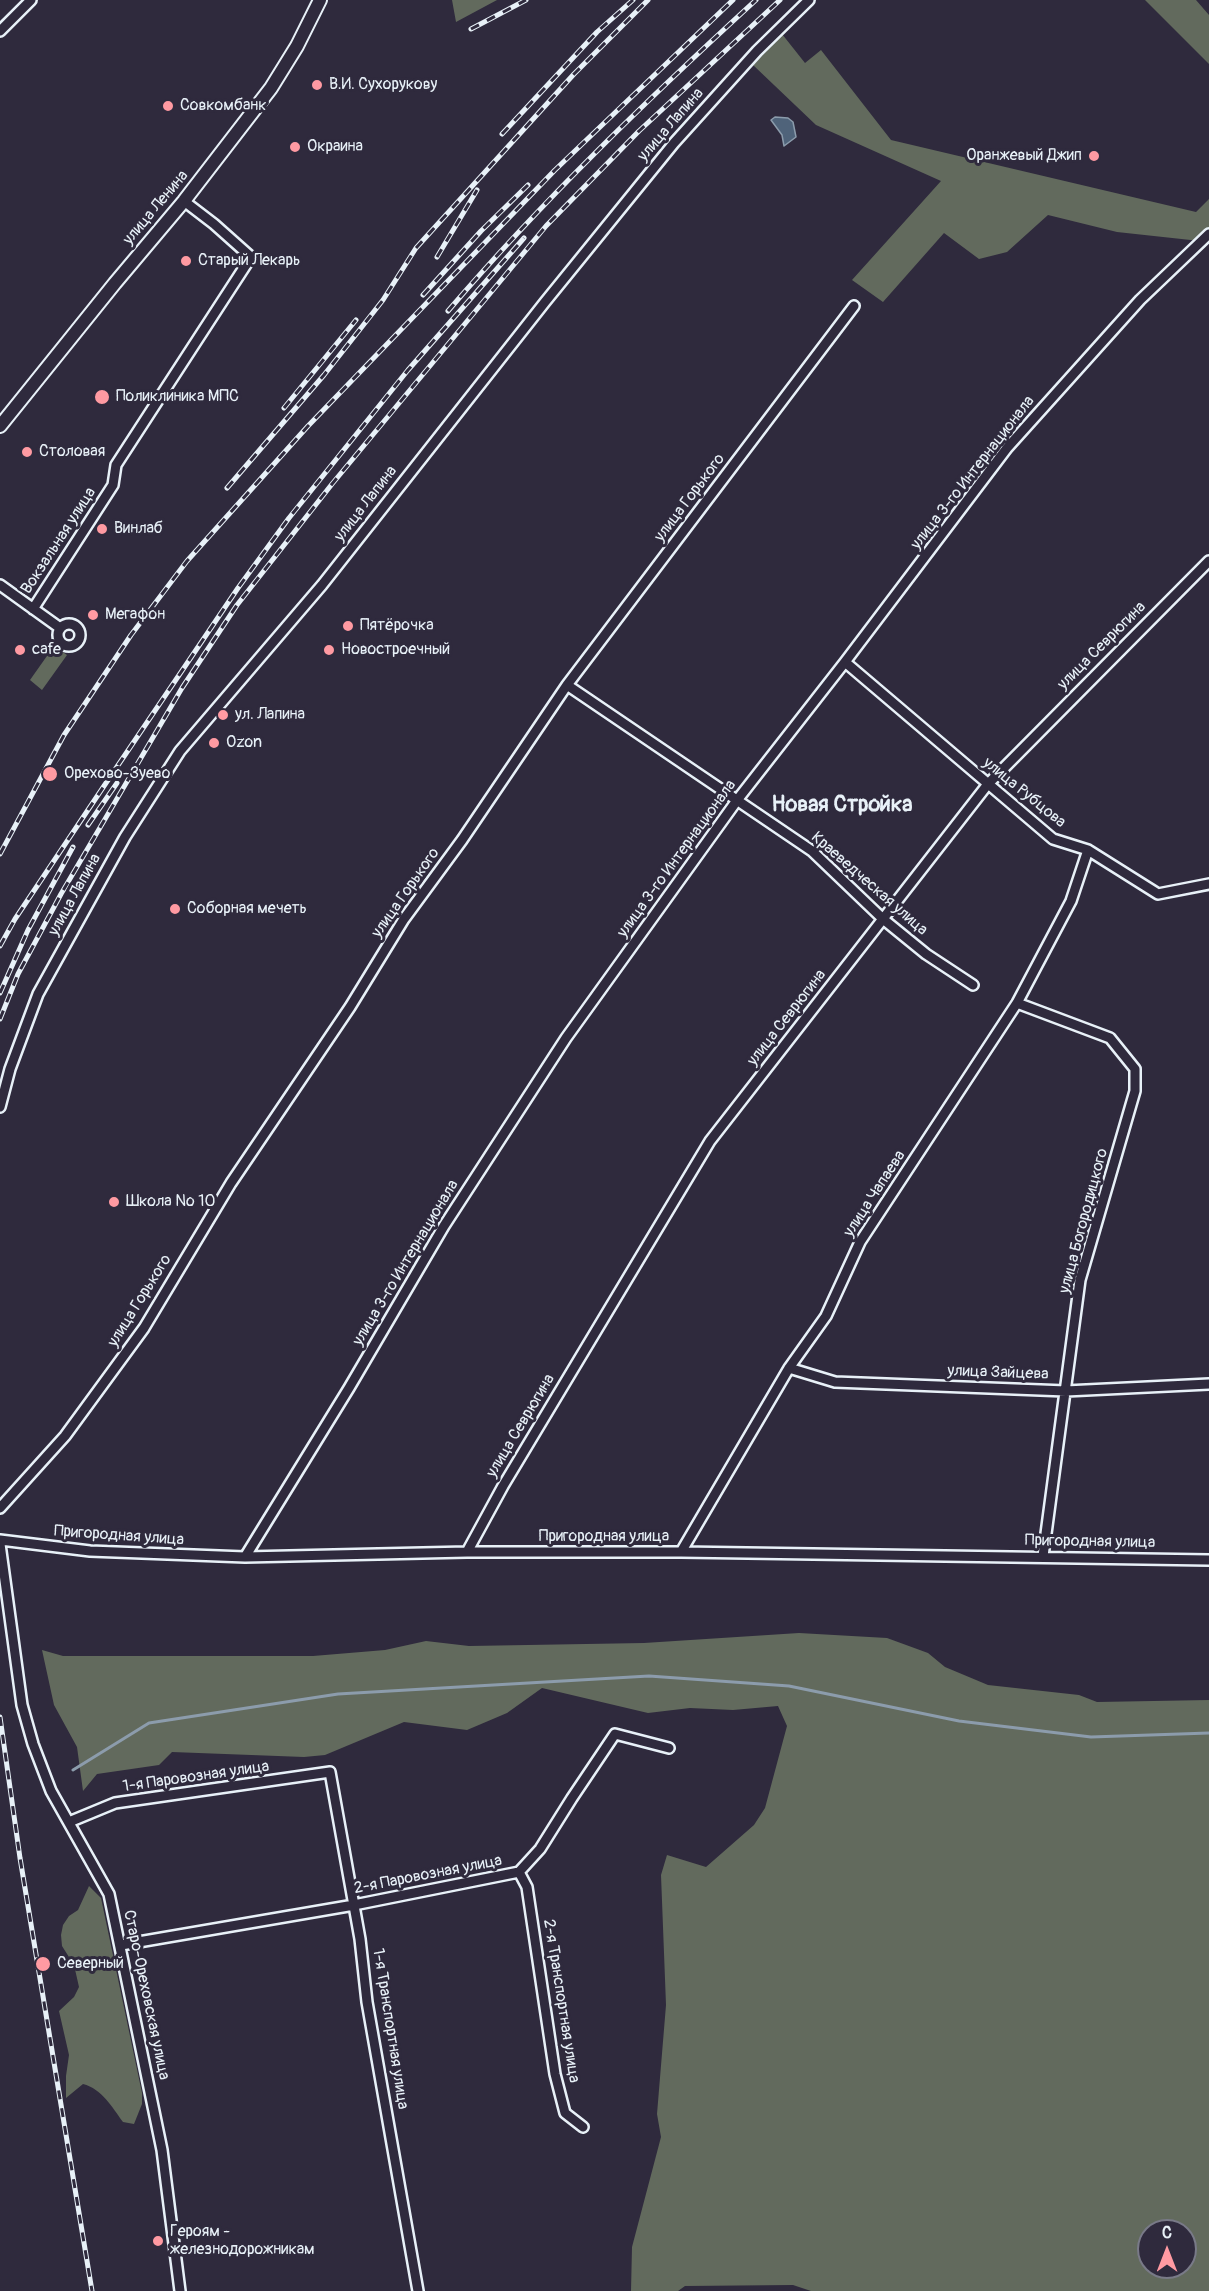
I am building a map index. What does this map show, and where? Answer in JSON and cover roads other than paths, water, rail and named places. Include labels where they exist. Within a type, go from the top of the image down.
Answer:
[{"type":"main road","name":"улица Ленина","points":[[0,426],[184,201],[271,88],[297,46],[320,0]]},
{"type":"street","points":[[0,31],[31,0]]},
{"type":"street","name":"улица Лапина","points":[[0,1107],[10,1069],[38,994],[125,837],[180,752],[322,585],[545,302],[674,143],[757,51],[809,0]]},
{"type":"street","name":"Вокзальная улица","points":[[33,609],[113,485],[116,465],[251,257],[184,201]]},
{"type":"street","name":"улица 3-го Интернационала","points":[[245,1557],[349,1388],[444,1226],[553,1058],[738,799],[1007,448],[1140,300],[1209,234]]},
{"type":"street","name":"улица Горького","points":[[0,1508],[65,1436],[144,1328],[231,1183],[350,1007],[404,919],[462,840],[567,685],[854,306]]},
{"type":"street","name":"улица Севрюгина","points":[[467,1552],[503,1486],[710,1141],[988,784],[1209,561]]},
{"type":"street","points":[[0,585],[60,628]]},
{"type":"street","name":"улица Рубцова","points":[[845,662],[1053,839],[1088,850],[1158,894],[1209,884]]},
{"type":"street","name":"Краеведческая улица","points":[[567,685],[812,851],[883,919],[926,954],[974,985]]},
{"type":"street","name":"улица Чапаева","points":[[681,1552],[789,1368],[826,1316],[860,1242],[1017,1003],[1071,901],[1088,850]]},
{"type":"street","name":"улица Богородицкого","points":[[1017,1003],[1110,1038],[1135,1069],[1135,1091],[1080,1280],[1043,1556]]},
{"type":"street","name":"улица Зайцева","points":[[789,1368],[835,1383],[1066,1391],[1209,1384]]},
{"type":"street","name":"Пригородная улица","points":[[0,1542],[90,1551],[245,1557],[467,1552],[681,1552],[1209,1560]]},
{"type":"street","name":"Старо-Ореховская улица","points":[[0,1542],[22,1705],[33,1744],[51,1791],[109,1894],[162,2150],[180,2291]]},
{"type":"street","name":"2-я Паровозная улица","points":[[121,1945],[354,1905],[519,1872],[540,1849],[615,1734],[669,1748]]},
{"type":"street","name":"1-я Паровозная улица","points":[[69,1822],[115,1803],[330,1772]]},
{"type":"street","name":"1-я Транспортная улица","points":[[330,1772],[360,1939],[367,2002],[418,2291]]},
{"type":"street","name":"2-я Транспортная улица","points":[[519,1872],[527,1887],[555,2074],[565,2112],[583,2127]]},
{"type":"water","points":[[775,117],[788,118],[793,122],[796,137],[784,146],[782,135],[771,120]]},
{"type":"waterway","points":[[73,1770],[149,1723],[338,1694],[649,1676],[789,1686],[959,1721],[1091,1737],[1209,1733]]},
{"type":"railway","points":[[471,29],[526,0]]},
{"type":"railway","points":[[502,134],[597,32],[633,0]]},
{"type":"railway","points":[[227,488],[324,375],[383,300],[416,248],[574,74],[648,0]]},
{"type":"railway","points":[[0,854],[64,735],[131,635],[187,561],[308,426],[555,170],[733,0]]},
{"type":"railway","points":[[448,311],[597,151],[756,0]]},
{"type":"railway","points":[[0,1019],[18,974],[61,894],[182,688],[237,605],[332,484],[546,226],[639,131],[780,0]]},
{"type":"railway","points":[[423,295],[481,231],[528,185]]},
{"type":"railway","points":[[437,257],[477,190]]},
{"type":"railway","points":[[0,946],[15,919],[106,783],[238,588],[289,518],[408,370],[524,238]]},
{"type":"railway","points":[[284,408],[356,320]]},
{"type":"railway","points":[[88,825],[117,783]]},
{"type":"railway","points":[[0,993],[28,930],[73,847]]},
{"type":"railway","points":[[0,1717],[20,1858],[92,2291]]},
{"type":"place","name":"В.И. Сухорукову","points":[[317,85]]},
{"type":"place","name":"Совкомбанк","points":[[168,106]]},
{"type":"place","name":"Окраина","points":[[295,147]]},
{"type":"place","name":"Оранжевый Джип","points":[[1094,156]]},
{"type":"place","name":"Старый Лекарь","points":[[186,261]]},
{"type":"place","name":"Поликлиника МПС","points":[[102,397]]},
{"type":"place","name":"Столовая","points":[[27,452]]},
{"type":"place","name":"Винлаб","points":[[102,529]]},
{"type":"place","name":"Мегафон","points":[[93,615]]},
{"type":"place","name":"Пятёрочка","points":[[348,626]]},
{"type":"place","name":"cafe","points":[[20,650]]},
{"type":"place","name":"Новостроечный","points":[[329,650]]},
{"type":"place","name":"ул. Лапина","points":[[223,715]]},
{"type":"place","name":"Ozon","points":[[214,743]]},
{"type":"place","name":"Орехово-Зуево","points":[[50,774]]},
{"type":"place","name":"Соборная мечеть","points":[[175,909]]},
{"type":"place","name":"Школа № 10","points":[[114,1202]]},
{"type":"place","name":"Северный","points":[[43,1964]]},
{"type":"place","name":"Героям - железнодорожникам","points":[[158,2241]]},
{"type":"district","name":"Новая Стройка","points":[[842,805]]}]
